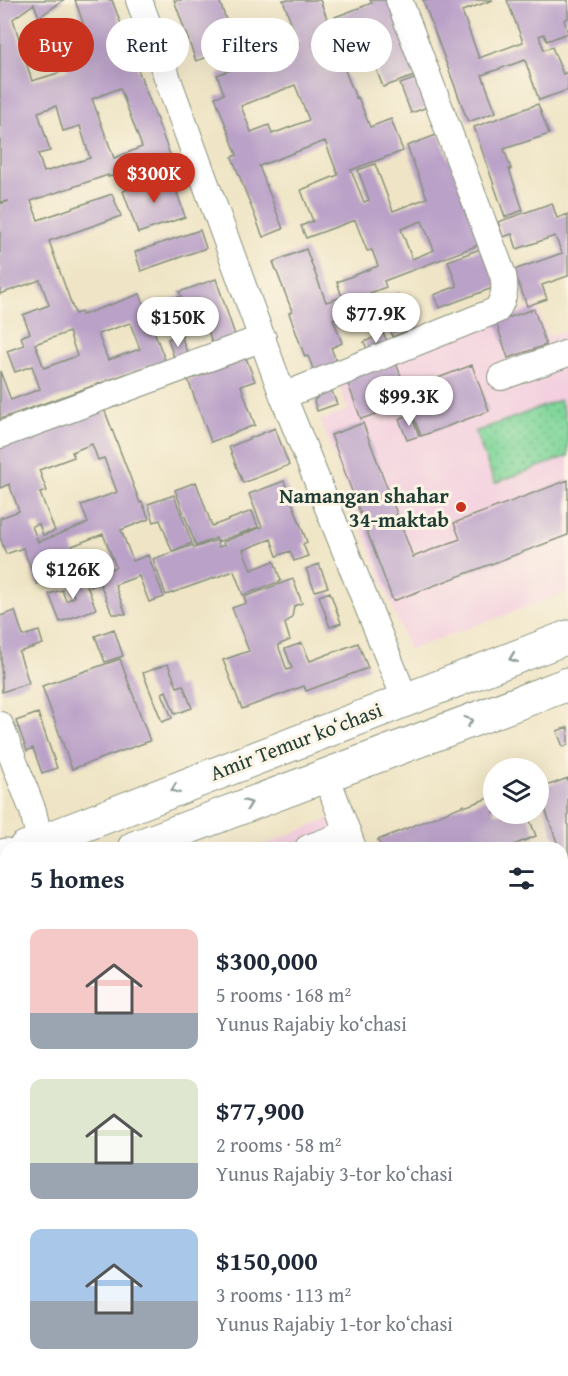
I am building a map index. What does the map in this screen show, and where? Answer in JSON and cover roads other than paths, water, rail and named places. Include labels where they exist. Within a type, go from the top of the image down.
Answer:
[{"type":"main road","name":"Amir Temur koʻchasi","points":[[40,842],[568,637]]},
{"type":"main road","name":"Amir Temur koʻchasi","points":[[150,842],[568,684]]},
{"type":"main road","points":[[405,699],[420,739]]},
{"type":"street","points":[[140,0],[284,396],[405,699]]},
{"type":"street","points":[[284,396],[497,310],[503,299],[505,286],[503,275],[399,0]]},
{"type":"street","points":[[0,435],[263,338]]},
{"type":"street","points":[[501,377],[568,353]]},
{"type":"street","points":[[0,724],[33,811],[32,842]]},
{"type":"street","points":[[326,775],[351,840]]},
{"type":"place","name":"Namangan shahar 34-maktab","points":[[461,507]]}]
